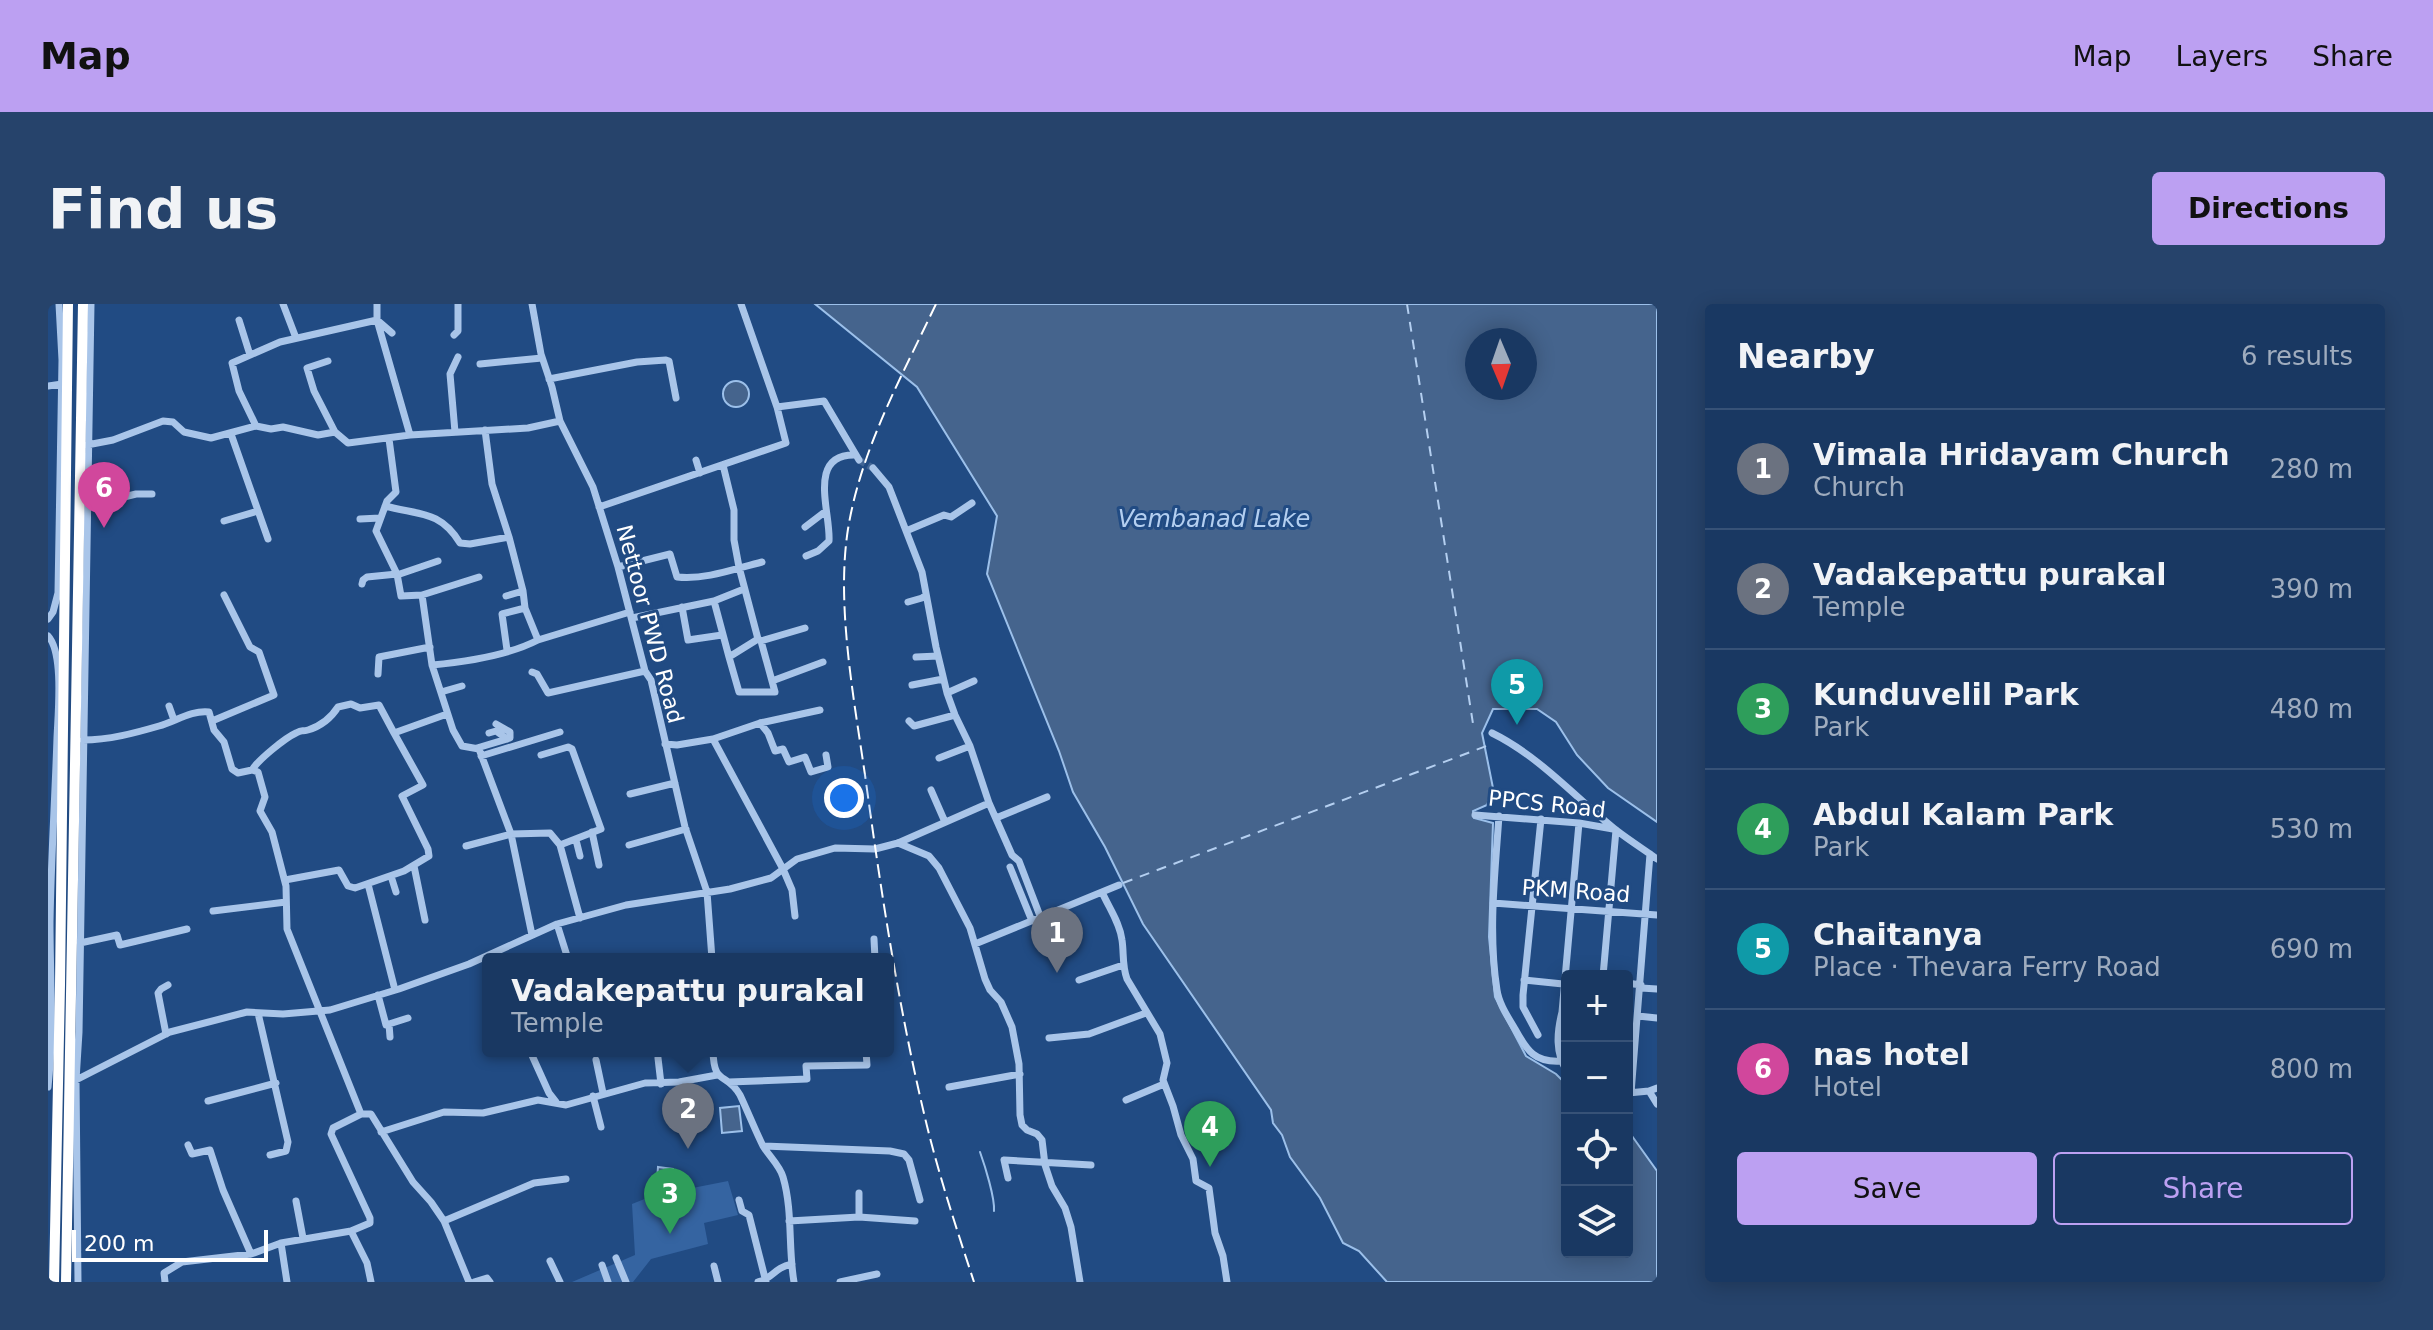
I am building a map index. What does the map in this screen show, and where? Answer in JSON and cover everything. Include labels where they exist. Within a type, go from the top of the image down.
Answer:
[{"type":"highway","points":[[54,1282],[51,1083],[68,304]]},
{"type":"highway","points":[[66,1282],[77,930],[85,445],[83,304]]},
{"type":"street","points":[[48,619],[58,593],[62,384],[59,304]]},
{"type":"street","points":[[78,1282],[76,1080],[80,943],[77,930],[83,740],[80,656],[88,506],[85,445],[91,304]]},
{"type":"street","points":[[283,304],[296,338]]},
{"type":"street","points":[[377,304],[377,320],[410,435]]},
{"type":"street","points":[[454,335],[458,331],[458,304]]},
{"type":"street","name":"Nettoor PWD Road","points":[[532,304],[542,358],[560,421],[593,487],[645,671],[651,680],[686,829],[707,892],[712,953]]},
{"type":"street","points":[[599,507],[723,465],[744,464],[786,443],[742,305]]},
{"type":"street","points":[[239,320],[250,355]]},
{"type":"street","points":[[256,426],[239,391],[232,363],[278,338],[296,338],[377,320]]},
{"type":"street","points":[[377,320],[392,333]]},
{"type":"street","points":[[455,432],[450,374],[458,357]]},
{"type":"street","points":[[480,364],[542,358]]},
{"type":"street","points":[[549,379],[637,362],[666,360],[669,361],[676,398]]},
{"type":"street","points":[[328,361],[307,368],[314,391],[335,432],[348,443],[410,435],[528,428],[560,421]]},
{"type":"street","points":[[48,386],[62,384]]},
{"type":"street","points":[[777,407],[824,401],[858,457],[844,454],[834,460],[829,468],[823,488],[829,541],[806,556]]},
{"type":"street","points":[[85,445],[113,440],[163,421],[173,422],[184,432],[211,438],[256,426],[271,429],[283,427],[318,435],[335,432]]},
{"type":"street","points":[[485,430],[492,484],[509,537],[525,608],[538,640]]},
{"type":"street","points":[[231,434],[268,539]]},
{"type":"street","points":[[389,439],[396,492],[385,506],[376,528],[377,536],[397,574],[401,596],[422,595],[479,577]]},
{"type":"street","points":[[696,460],[700,473]]},
{"type":"street","points":[[714,601],[739,692],[775,692],[744,589],[734,540],[734,510],[723,465]]},
{"type":"street","points":[[873,468],[889,487],[922,572],[943,679],[955,715],[970,746],[989,803],[1012,855],[1019,861],[1050,942]]},
{"type":"street","points":[[672,474],[674,483]]},
{"type":"street","points":[[88,506],[136,494],[152,494]]},
{"type":"street","points":[[906,531],[944,515],[951,517],[972,503]]},
{"type":"street","points":[[385,506],[435,516],[460,543],[509,537]]},
{"type":"street","points":[[224,521],[258,511]]},
{"type":"street","points":[[805,527],[826,511]]},
{"type":"street","points":[[360,519],[380,518]]},
{"type":"street","points":[[618,567],[670,554],[677,577],[762,562]]},
{"type":"street","points":[[362,584],[367,577],[397,574],[438,561]]},
{"type":"street","points":[[432,665],[455,663],[527,646],[538,640],[631,615],[714,601],[744,589]]},
{"type":"street","points":[[506,596],[523,591]]},
{"type":"street","points":[[212,721],[274,695],[259,652],[250,647],[224,595]]},
{"type":"street","points":[[422,595],[422,616],[432,665],[459,743],[479,752],[560,732]]},
{"type":"street","points":[[908,602],[926,595]]},
{"type":"street","points":[[682,607],[688,640],[722,635]]},
{"type":"street","points":[[507,650],[502,614],[525,608]]},
{"type":"street","points":[[729,657],[760,640],[805,628]]},
{"type":"street","points":[[48,636],[56,650],[53,673],[57,780],[51,839],[51,1083]]},
{"type":"street","points":[[378,674],[379,657],[430,647]]},
{"type":"street","points":[[453,653],[455,663]]},
{"type":"street","points":[[916,657],[938,656]]},
{"type":"street","points":[[772,681],[823,662]]},
{"type":"street","points":[[532,672],[537,674],[548,693],[645,671]]},
{"type":"street","points":[[912,685],[943,679]]},
{"type":"street","points":[[947,693],[974,681]]},
{"type":"street","points":[[441,692],[462,686]]},
{"type":"street","points":[[252,770],[257,760],[295,733],[331,718],[338,707],[379,705],[423,785],[402,796],[429,856],[391,876],[355,888],[348,886],[339,870],[285,880]]},
{"type":"street","points":[[169,706],[174,720]]},
{"type":"street","points":[[665,744],[713,739],[760,723],[820,710]]},
{"type":"street","points":[[83,740],[102,740],[201,711],[209,712],[214,730],[224,742],[232,769],[238,773],[258,772],[265,797],[260,811],[272,832],[285,880],[287,929],[361,1114]]},
{"type":"street","points":[[394,733],[447,714]]},
{"type":"street","points":[[909,721],[914,726],[955,715]]},
{"type":"street","points":[[760,723],[775,751],[783,749],[789,762],[805,757],[811,772],[828,767],[826,755]]},
{"type":"street","points":[[479,752],[510,738],[510,732],[496,724]]},
{"type":"street","points":[[489,733],[496,731],[507,739]]},
{"type":"street","points":[[1492,733],[1510,742],[1579,796],[1616,830],[1654,857],[1633,1059]]},
{"type":"street","points":[[713,739],[783,869],[792,890],[795,916]]},
{"type":"street","points":[[939,758],[970,746]]},
{"type":"street","points":[[541,755],[568,747],[572,749],[601,829],[560,845]]},
{"type":"street","points":[[479,752],[511,834],[532,935]]},
{"type":"street","points":[[630,794],[675,783]]},
{"type":"street","points":[[931,790],[945,822]]},
{"type":"street","points":[[996,818],[1047,797]]},
{"type":"street","points":[[491,953],[557,924],[626,905],[730,889],[771,878],[797,859],[835,848],[875,849],[898,843],[989,803]]},
{"type":"street","name":"PPCS Road","points":[[1475,815],[1579,823],[1616,830]]},
{"type":"street","points":[[1499,816],[1493,903],[1497,991],[1526,1049],[1545,1062],[1561,1061]]},
{"type":"street","points":[[1538,1035],[1523,1007],[1541,819]]},
{"type":"street","points":[[1565,970],[1579,823]]},
{"type":"street","points":[[629,845],[686,829]]},
{"type":"street","points":[[1604,970],[1616,830]]},
{"type":"street","points":[[592,832],[599,865]]},
{"type":"street","points":[[466,846],[511,834],[550,833],[560,845],[580,918]]},
{"type":"street","points":[[576,840],[580,856]]},
{"type":"street","points":[[898,843],[921,851],[939,868],[966,919],[990,990],[1001,1002],[1012,1027],[1020,1074],[1022,1125],[1042,1140],[1052,1186],[1065,1208],[1071,1227],[1080,1282]]},
{"type":"street","points":[[414,866],[425,920]]},
{"type":"street","points":[[1010,867],[1032,921]]},
{"type":"street","points":[[391,876],[396,892]]},
{"type":"street","points":[[368,884],[395,990]]},
{"type":"street","points":[[975,944],[1119,885]]},
{"type":"street","points":[[1102,892],[1118,924],[1123,965],[1133,991],[1160,1034],[1167,1063],[1164,1084],[1181,1135],[1193,1159],[1196,1181],[1209,1188],[1215,1233],[1227,1282]]},
{"type":"street","points":[[213,911],[286,902]]},
{"type":"street","name":"PKM Road","points":[[1493,903],[1657,915]]},
{"type":"street","points":[[557,924],[566,953]]},
{"type":"street","points":[[80,943],[117,935],[120,945],[187,929]]},
{"type":"street","points":[[874,939],[875,953]]},
{"type":"street","points":[[1644,946],[1657,946]]},
{"type":"street","points":[[76,1080],[166,1034],[218,1018],[247,1012],[283,1014],[330,1010],[482,958]]},
{"type":"street","points":[[1079,980],[1123,965]]},
{"type":"street","points":[[1524,980],[1561,980]]},
{"type":"street","points":[[1633,984],[1657,989]]},
{"type":"street","points":[[166,1034],[158,993],[168,985]]},
{"type":"street","points":[[378,995],[386,1025],[408,1018]]},
{"type":"street","points":[[258,1013],[288,1142],[286,1151],[270,1155]]},
{"type":"street","points":[[1049,1038],[1089,1034],[1146,1013]]},
{"type":"street","points":[[1638,1016],[1657,1018]]},
{"type":"street","points":[[1561,1017],[1557,1035],[1561,1056]]},
{"type":"street","points":[[389,1024],[390,1037]]},
{"type":"street","points":[[533,1057],[556,1102]]},
{"type":"street","points":[[713,1057],[717,1075],[738,1092],[764,1146],[783,1175],[794,1282]]},
{"type":"street","points":[[729,1082],[807,1079],[806,1066],[867,1065],[866,1057]]},
{"type":"street","points":[[658,1058],[661,1084]]},
{"type":"street","points":[[596,1060],[603,1093]]},
{"type":"street","points":[[949,1087],[1020,1074]]},
{"type":"street","points":[[381,1132],[444,1112],[483,1113],[525,1102],[566,1105],[645,1083],[661,1084],[717,1075]]},
{"type":"street","points":[[208,1101],[276,1083]]},
{"type":"street","points":[[1126,1100],[1164,1084]]},
{"type":"street","points":[[1633,1092],[1653,1090],[1657,1104]]},
{"type":"street","points":[[593,1096],[601,1127]]},
{"type":"street","points":[[165,1282],[164,1273],[182,1262],[251,1254],[281,1243],[351,1231],[370,1223],[331,1134],[333,1128],[361,1114],[371,1114],[413,1182],[444,1221],[471,1282],[487,1278],[490,1282]]},
{"type":"street","points":[[188,1145],[192,1154],[210,1150],[223,1190],[251,1254]]},
{"type":"street","points":[[764,1146],[904,1154],[909,1160],[920,1200]]},
{"type":"street","points":[[1008,1178],[1004,1160],[1091,1165]]},
{"type":"street","points":[[444,1221],[534,1183],[566,1179]]},
{"type":"street","points":[[859,1193],[859,1217]]},
{"type":"street","points":[[739,1200],[742,1211],[749,1215],[763,1281]]},
{"type":"street","points":[[296,1201],[303,1238]]},
{"type":"street","points":[[789,1221],[859,1217],[915,1221]]},
{"type":"street","points":[[351,1231],[367,1263],[371,1282]]},
{"type":"street","points":[[281,1243],[287,1282]]},
{"type":"street","points":[[602,1265],[610,1282],[625,1279],[616,1258]]},
{"type":"street","points":[[550,1261],[560,1282]]},
{"type":"street","points":[[763,1281],[778,1267],[792,1264]]},
{"type":"street","points":[[714,1266],[718,1282]]},
{"type":"street","points":[[840,1282],[877,1274]]},
{"type":"shaded area","points":[[728,1181],[738,1215],[704,1223],[708,1244],[651,1259],[633,1282],[572,1282],[635,1255],[632,1204],[652,1196]]},
{"type":"water","name":"Vembanad Lake","points":[[815,304],[1657,304],[1657,822],[1608,788],[1577,755],[1556,722],[1537,709],[1493,709],[1482,733],[1493,788],[1487,805],[1473,811],[1474,818],[1493,823],[1489,937],[1495,997],[1526,1056],[1561,1079],[1561,1258],[1633,1258],[1633,1137],[1657,1171],[1657,1282],[1387,1282],[1359,1251],[1343,1243],[1320,1198],[1290,1157],[1282,1135],[1273,1123],[1271,1110],[1143,924],[1105,847],[1073,792],[987,574],[997,516],[917,387]]},
{"type":"water","points":[[736,381],[745,385],[749,394],[745,403],[736,407],[727,403],[723,394],[727,385]]},
{"type":"water","points":[[739,1106],[742,1131],[722,1133],[720,1108]]},
{"type":"water","points":[[658,1167],[673,1169],[676,1175],[673,1182],[663,1184],[657,1181]]},
{"type":"waterway","points":[[980,1152],[994,1211]]},
{"type":"ferry route","points":[[1407,304],[1474,730]]},
{"type":"ferry route","points":[[1123,883],[1489,745]]},
{"type":"tunnel","points":[[859,460],[873,468]]},
{"type":"railway","points":[[892,953],[852,684],[845,620],[845,558],[848,529],[862,470],[884,414],[936,304]]},
{"type":"railway","points":[[894,962],[932,1146],[974,1282]]},
{"type":"place","name":"nas hotel","points":[[104,528]]},
{"type":"place","name":"Chaitanya","points":[[1517,725]]},
{"type":"place","name":"Vimala Hridayam Church","points":[[1057,973]]},
{"type":"place","name":"Vadakepattu purakal","points":[[688,1149]]},
{"type":"place","name":"Abdul Kalam Park","points":[[1210,1167]]},
{"type":"place","name":"Kunduvelil Park","points":[[670,1234]]}]
